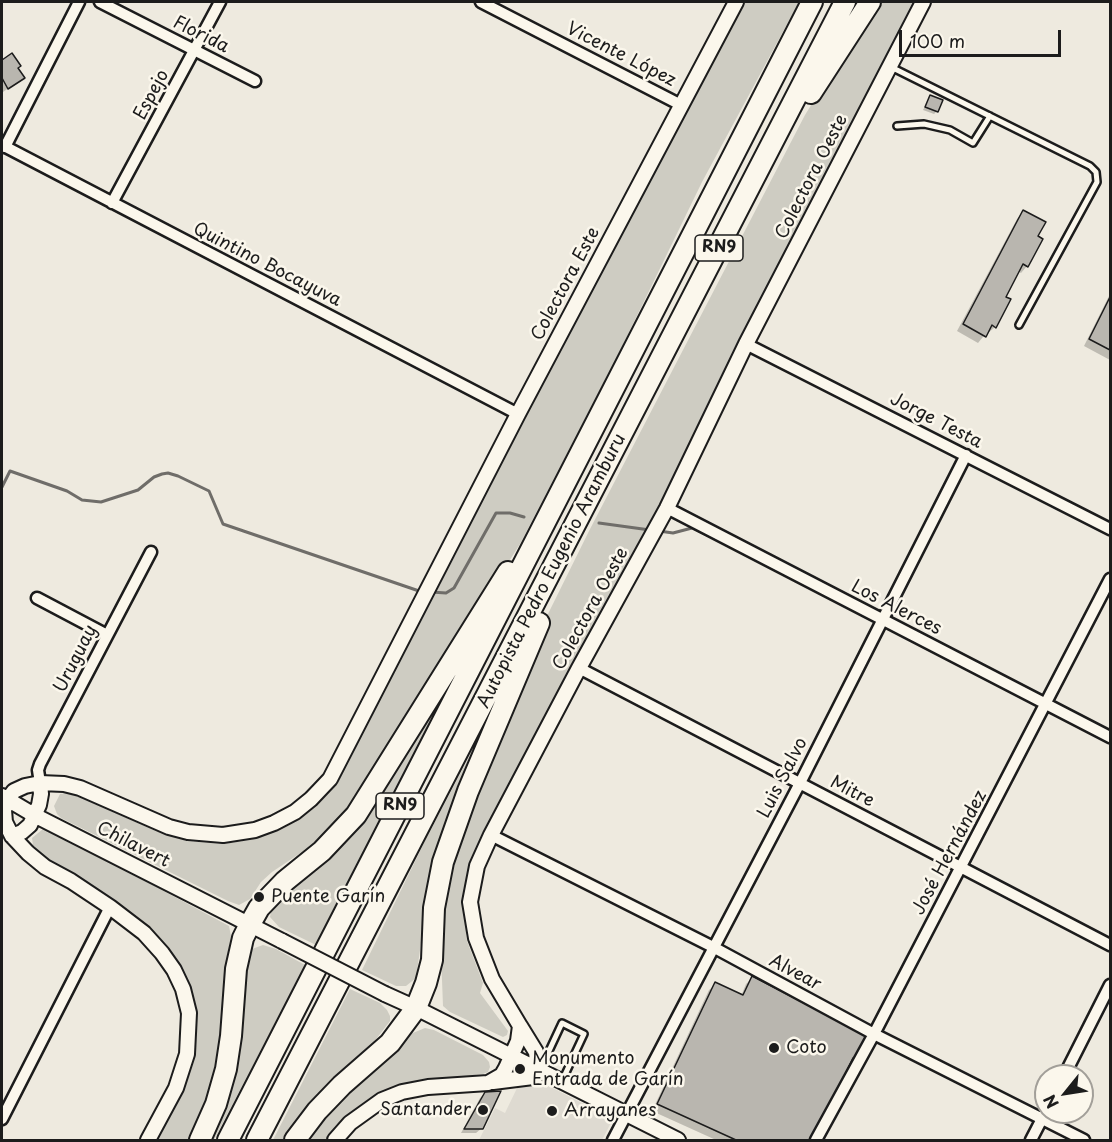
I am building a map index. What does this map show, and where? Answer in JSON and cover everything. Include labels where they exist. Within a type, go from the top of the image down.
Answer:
[{"type":"highway","points":[[746,130],[804,2]]},
{"type":"highway","name":"Autopista Pedro Eugenio Aramburu","points":[[228,1140],[812,2]]},
{"type":"highway","name":"Autopista Pedro Eugenio Aramburu","points":[[257,1140],[845,2]]},
{"type":"highway","points":[[707,271],[808,96],[870,2]]},
{"type":"highway","points":[[200,1140],[216,1104],[226,1069],[236,969],[243,938],[250,924],[259,908],[285,881],[322,851],[356,815],[572,471]]},
{"type":"highway","points":[[295,1140],[317,1111],[342,1085],[390,1043],[416,1008],[432,960],[434,908],[443,862],[455,826],[592,494]]},
{"type":"street","points":[[3,146],[80,2]]},
{"type":"street","name":"Florida","points":[[100,2],[255,81]]},
{"type":"street","name":"Espejo","points":[[112,203],[220,2]]},
{"type":"street","name":"Vicente López","points":[[481,2],[681,105]]},
{"type":"street","name":"Colectora Este","points":[[40,783],[80,788],[169,827],[188,832],[223,835],[237,834],[274,823],[303,806],[330,779],[518,414],[736,2]]},
{"type":"street","name":"Colectora Oeste","points":[[539,1071],[536,1052],[492,979],[480,952],[470,902],[477,866],[490,835],[666,508],[747,344],[923,2]]},
{"type":"street","name":"Quintino Bocayuva","points":[[3,146],[518,414]]},
{"type":"street","name":"Jorge Testa","points":[[747,344],[1110,529]]},
{"type":"street","name":"Luis Salvo","points":[[613,1140],[800,783],[966,455]]},
{"type":"street","name":"Los Alerces","points":[[666,508],[1110,736]]},
{"type":"street","name":"Uruguay","points":[[40,783],[38,770],[40,764],[151,552]]},
{"type":"street","name":"José Hernández","points":[[816,1140],[874,1034],[1110,579]]},
{"type":"street","points":[[37,598],[107,635]]},
{"type":"street","name":"Mitre","points":[[579,668],[1110,945]]},
{"type":"street","points":[[7,837],[22,832],[30,825],[41,794],[40,783],[25,786],[4,797],[7,837],[45,867],[71,881],[144,933],[162,952],[183,989],[189,1013],[187,1054],[176,1088],[148,1140]]},
{"type":"street","name":"Chilavert","points":[[4,797],[34,815],[250,924]]},
{"type":"street","name":"Alvear","points":[[490,835],[713,947],[874,1034],[1034,1110]]},
{"type":"street","points":[[2,1119],[110,907]]},
{"type":"street","points":[[250,924],[511,1058],[678,1140]]},
{"type":"street","points":[[1070,1064],[1110,985]]},
{"type":"street","points":[[488,1083],[502,1075],[518,1041],[520,1026]]},
{"type":"street","points":[[335,1140],[365,1111],[382,1100],[402,1092],[428,1087],[532,1077],[539,1071]]},
{"type":"street","points":[[1031,1140],[1039,1124]]},
{"type":"street","name":"Alvear","points":[[1058,1124],[1084,1140]]},
{"type":"lane","points":[[890,66],[1090,166],[1096,172],[1097,182],[1019,325]]},
{"type":"lane","points":[[897,126],[924,124],[950,130],[973,143],[990,117]]},
{"type":"lane","points":[[539,1071],[562,1023],[584,1034],[562,1083]]},
{"type":"shaded area","points":[[743,2],[799,2],[702,182],[616,359],[520,544],[370,779],[339,821],[302,852],[272,872],[261,882],[250,899],[239,905],[61,818],[54,806],[60,794],[66,793],[156,831],[187,841],[223,844],[250,840],[277,831],[312,808],[331,790],[346,766],[493,478]]},
{"type":"shaded area","points":[[875,2],[917,2],[733,350],[644,539],[569,668],[475,857],[464,907],[467,941],[483,983],[480,993],[508,1031],[503,1037],[450,1012],[443,1006],[439,901],[450,851],[546,618],[589,531],[805,115]]},
{"type":"shaded area","points":[[462,654],[457,674],[316,945],[279,927],[270,917],[272,906],[334,844]]},
{"type":"shaded area","points":[[506,686],[429,887],[416,978],[406,986],[396,986],[362,970],[424,843]]},
{"type":"shaded area","points":[[43,829],[50,830],[229,926],[231,936],[224,973],[224,1024],[209,1099],[193,1140],[155,1140],[190,1069],[195,1052],[197,1028],[188,987],[119,907],[87,883],[51,866],[37,852],[32,838]]},
{"type":"shaded area","points":[[263,945],[276,949],[305,965],[214,1140],[205,1140],[247,956],[252,949]]},
{"type":"shaded area","points":[[350,989],[380,1003],[387,1010],[390,1021],[363,1056],[288,1140],[273,1140]]},
{"type":"shaded area","points":[[425,1028],[434,1030],[483,1055],[489,1062],[488,1072],[432,1080],[375,1097],[335,1126],[326,1140],[300,1140],[363,1073],[392,1055],[408,1035]]},
{"type":"shaded area","name":"Arrayanes","points":[[545,1084],[613,1119],[602,1140],[479,1140],[495,1108],[505,1113],[518,1086]]},
{"type":"building","points":[[12,53],[21,66],[18,68],[25,78],[8,89],[2,78],[2,60]]},
{"type":"building","points":[[930,95],[943,100],[938,112],[925,107]]},
{"type":"building","points":[[1023,210],[1046,222],[1038,236],[1043,239],[1028,267],[1023,264],[1006,297],[1011,299],[996,328],[992,325],[986,337],[963,324]]},
{"type":"building","points":[[1110,297],[1110,350],[1089,339]]},
{"type":"building","name":"Coto","points":[[752,976],[870,1037],[857,1059],[853,1058],[813,1140],[736,1140],[657,1104],[715,982],[743,995]]},
{"type":"building","name":"Santander","points":[[501,1091],[483,1129],[464,1129],[485,1092]]},
{"type":"waterway","points":[[2,487],[10,471],[67,491],[82,500],[101,502],[138,490],[154,477],[168,473],[209,491],[223,524],[422,592]]},
{"type":"waterway","points":[[431,592],[446,593],[454,588],[496,513],[510,513],[524,517]]},
{"type":"waterway","points":[[599,523],[650,530]]},
{"type":"waterway","points":[[659,531],[673,533],[692,528],[711,537]]},
{"type":"place","name":"Puente Garín","points":[[259,897]]},
{"type":"place","name":"Coto","points":[[774,1048]]},
{"type":"place","name":"Monumento Entrada de Garín","points":[[520,1069]]},
{"type":"place","name":"Santander","points":[[483,1110]]},
{"type":"place","name":"Arrayanes","points":[[552,1111]]}]
